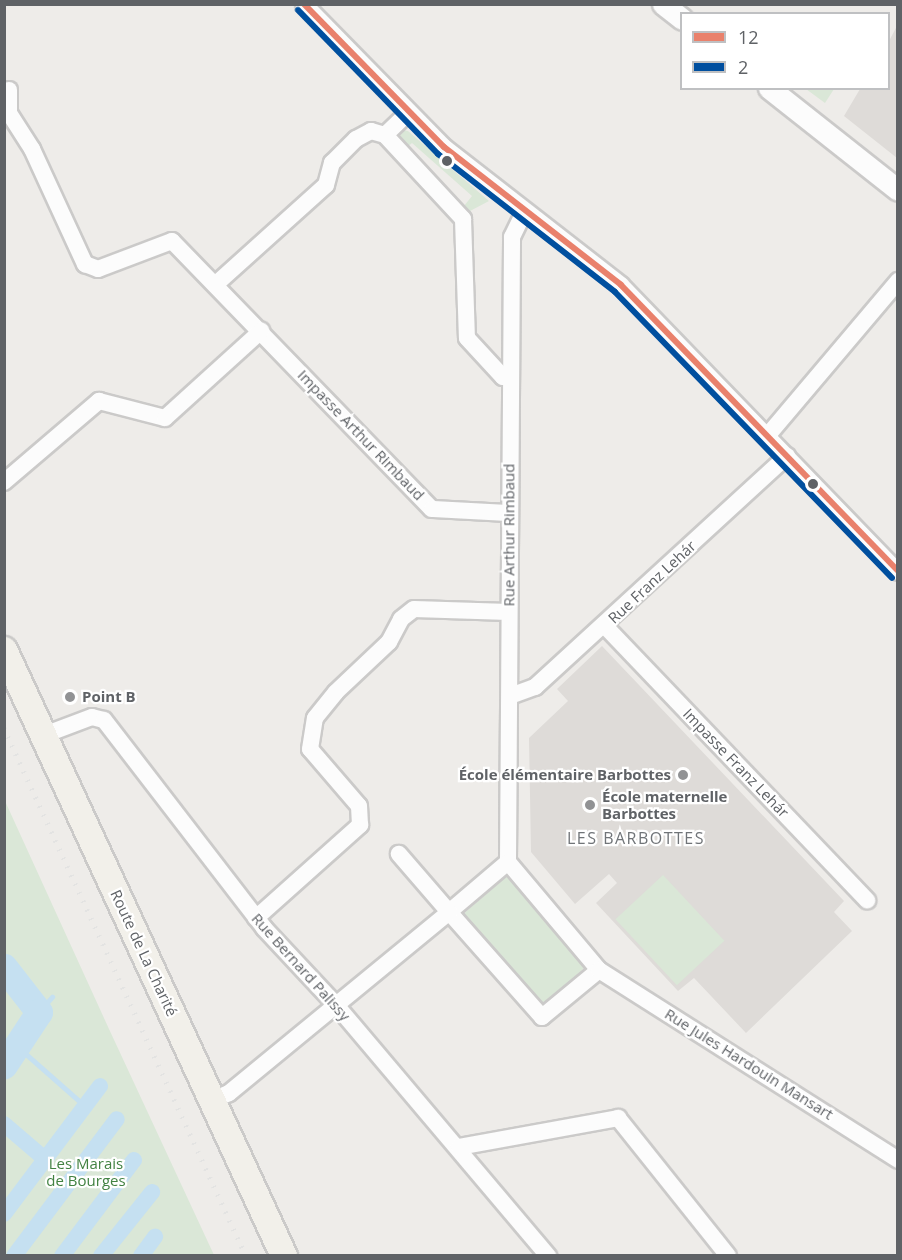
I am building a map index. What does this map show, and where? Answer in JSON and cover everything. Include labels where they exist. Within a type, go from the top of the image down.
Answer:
[{"type":"main road","name":"Route de La Charité","points":[[4,650],[284,1256]]},
{"type":"street","points":[[304,4],[407,114],[524,212],[621,285],[768,435],[897,572]]},
{"type":"street","points":[[663,4],[680,18]]},
{"type":"street","name":"Impasse Arthur Rimbaud","points":[[9,90],[9,113],[32,149],[85,264],[98,269],[172,241],[432,509],[509,513]]},
{"type":"street","points":[[772,90],[897,190]]},
{"type":"street","points":[[385,135],[407,114]]},
{"type":"street","points":[[216,284],[326,185],[332,164],[356,140],[371,131],[385,135],[463,219],[467,338],[503,377],[509,377]]},
{"type":"street","name":"Rue Arthur Rimbaud","points":[[508,862],[509,377],[512,237],[524,212]]},
{"type":"street","points":[[768,435],[897,281]]},
{"type":"street","points":[[4,482],[99,401],[165,418],[261,331]]},
{"type":"street","name":"Rue Franz Lehár","points":[[510,696],[536,687],[787,456]]},
{"type":"street","points":[[256,918],[360,825],[359,806],[310,749],[315,718],[336,692],[390,642],[401,619],[414,609],[509,612]]},
{"type":"street","name":"Impasse Franz Lehár","points":[[604,625],[867,900]]},
{"type":"street","name":"Rue Bernard Palissy","points":[[44,735],[92,717],[104,720],[256,918],[336,1005],[459,1147],[548,1256]]},
{"type":"street","points":[[399,854],[542,1017],[599,970]]},
{"type":"street","points":[[212,1100],[229,1093],[508,862]]},
{"type":"street","name":"Rue Jules Hardouin Mansart","points":[[508,862],[599,970],[897,1160]]},
{"type":"street","points":[[459,1147],[618,1118],[728,1256]]},
{"type":"shaded area","points":[[897,26],[897,158],[844,116],[859,90],[890,90],[890,39]]},
{"type":"shaded area","points":[[602,646],[844,901],[834,912],[852,931],[746,1033],[694,978],[678,991],[596,903],[617,883],[609,874],[575,904],[531,852],[529,738],[568,701],[557,689]]},
{"type":"green space","points":[[807,90],[833,90],[825,103]]},
{"type":"green space","points":[[402,130],[408,131],[489,201],[470,211],[464,206],[472,196],[412,143],[405,149],[397,138]]},
{"type":"green space","name":"Les Marais de Bourges","points":[[5,801],[109,1029],[214,1255],[5,1255]]},
{"type":"green space","points":[[663,875],[724,941],[677,985],[615,919]]},
{"type":"green space","points":[[507,876],[512,876],[585,967],[544,1007],[461,916]]},
{"type":"waterway","points":[[4,967],[39,1012],[4,1065]]},
{"type":"waterway","points":[[39,1012],[52,997]]},
{"type":"waterway","points":[[17,1046],[85,1106]]},
{"type":"waterway","points":[[4,1214],[100,1086]]},
{"type":"waterway","points":[[14,1256],[117,1119]]},
{"type":"waterway","points":[[4,1124],[46,1160]]},
{"type":"waterway","points":[[62,1256],[134,1160]]},
{"type":"waterway","points":[[101,1256],[152,1192]]},
{"type":"waterway","points":[[141,1256],[155,1237]]},
{"type":"railway","points":[[4,728],[246,1256]]},
{"type":"transit line","name":"12","points":[[304,4],[444,147],[621,285],[898,571]]},
{"type":"transit line","name":"2","points":[[298,10],[438,154],[615,292],[892,578]]},
{"type":"place","name":"Point B","points":[[70,697]]},
{"type":"place","name":"École élémentaire Barbottes","points":[[683,775]]},
{"type":"place","name":"École maternelle Barbottes","points":[[590,805]]},
{"type":"district","name":"LES BARBOTTES","points":[[636,838]]}]
